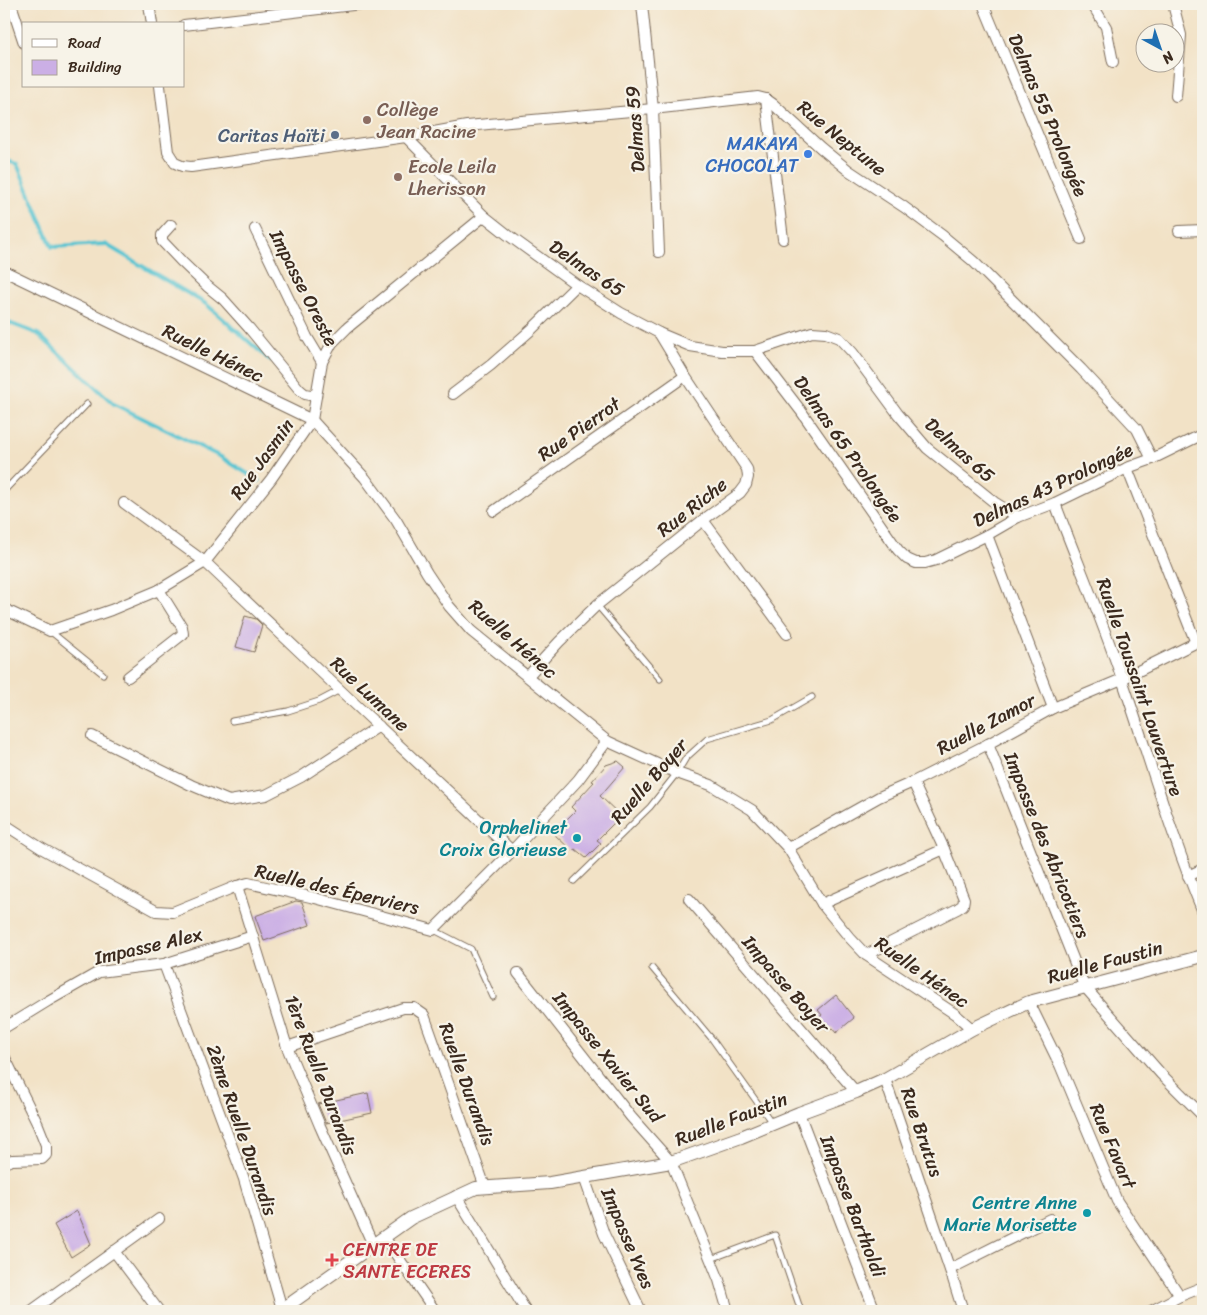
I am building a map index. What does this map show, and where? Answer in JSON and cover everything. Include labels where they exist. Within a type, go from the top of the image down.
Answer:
[{"type":"street","points":[[11,4],[22,37]]},
{"type":"street","points":[[149,4],[152,22]]},
{"type":"street","points":[[185,25],[361,4]]},
{"type":"street","name":"Delmas 59","points":[[642,4],[653,109],[659,252]]},
{"type":"street","name":"Delmas 55 Prolongée","points":[[983,4],[1081,239]]},
{"type":"street","points":[[1092,4],[1106,27],[1113,62]]},
{"type":"street","points":[[1173,4],[1181,35],[1176,96]]},
{"type":"street","points":[[160,88],[168,152],[175,163],[191,167],[406,137],[467,126],[653,109],[758,97],[766,99],[783,239]]},
{"type":"street","name":"Rue Neptune","points":[[766,99],[848,170],[904,206],[973,261],[1081,369],[1137,429],[1152,459]]},
{"type":"street","name":"Delmas 65","points":[[406,137],[484,216],[508,235],[577,285],[621,313],[659,333],[690,346],[722,351],[755,351],[812,332],[826,333],[838,338],[853,353],[898,414],[927,448],[994,502],[1018,517]]},
{"type":"street","name":"Rue Jasmin","points":[[50,631],[160,590],[205,562],[271,479],[312,420],[322,362],[332,343],[484,216]]},
{"type":"street","points":[[171,225],[162,236],[162,241],[207,286],[223,299],[299,389],[305,394],[316,396]]},
{"type":"street","name":"Impasse Oreste","points":[[255,229],[307,336],[322,362]]},
{"type":"street","points":[[1179,230],[1203,230]]},
{"type":"street","name":"Ruelle Hénec","points":[[4,271],[312,420],[365,478],[391,513],[449,606],[471,631],[607,741],[677,773],[711,785],[752,810],[788,848],[822,904],[866,955],[955,1014],[972,1029]]},
{"type":"street","points":[[453,394],[491,365],[531,330],[577,285]]},
{"type":"street","name":"Rue Riche","points":[[528,676],[597,605],[703,520],[740,493],[746,485],[747,469],[685,376],[659,333]]},
{"type":"street","name":"Delmas 65 Prolongée","points":[[755,351],[801,411],[898,550],[907,559],[916,563]]},
{"type":"street","name":"Rue Pierrot","points":[[494,511],[685,376]]},
{"type":"street","name":"Delmas 43 Prolongée","points":[[916,563],[936,560],[987,535],[1018,517],[1202,437]]},
{"type":"street","points":[[1127,468],[1200,641]]},
{"type":"street","name":"Rue Lumane","points":[[124,502],[205,562],[512,851]]},
{"type":"street","name":"Ruelle Toussaint Louverture","points":[[1055,502],[1122,679],[1188,876],[1203,912]]},
{"type":"street","points":[[703,520],[788,634]]},
{"type":"street","points":[[987,535],[1053,708]]},
{"type":"street","points":[[128,677],[183,634],[182,627],[160,590]]},
{"type":"street","points":[[4,610],[50,631]]},
{"type":"street","name":"Ruelle Zamor","points":[[788,848],[879,797],[988,744],[1053,708],[1122,679],[1200,641]]},
{"type":"street","points":[[92,736],[191,785],[229,800],[266,795],[301,777],[378,726]]},
{"type":"street","name":"Ruelle des Éperviers","points":[[4,824],[41,848],[156,911],[172,912],[248,883],[315,898],[433,930],[512,851],[578,780],[607,741]]},
{"type":"street","name":"Impasse des Abricotiers","points":[[988,744],[1084,986],[1161,1074],[1203,1116]]},
{"type":"street","points":[[866,955],[957,909],[965,902],[944,849],[913,782]]},
{"type":"street","points":[[822,904],[944,849]]},
{"type":"street","points":[[1188,876],[1203,869]]},
{"type":"street","name":"1ère Ruelle Durandis","points":[[237,886],[288,1047],[372,1245]]},
{"type":"street","name":"Impasse Boyer","points":[[689,899],[856,1092]]},
{"type":"street","name":"Impasse Alex","points":[[4,1028],[99,972],[164,964],[253,936]]},
{"type":"street","name":"Ruelle Faustin","points":[[281,1310],[411,1218],[476,1188],[550,1184],[671,1162],[740,1137],[886,1079],[972,1029],[1029,1002],[1203,956]]},
{"type":"street","name":"2ème Ruelle Durandis","points":[[164,964],[244,1179],[281,1310]]},
{"type":"street","name":"Impasse Xavier Sud","points":[[518,973],[631,1117],[671,1162],[711,1259],[728,1311]]},
{"type":"street","name":"Rue Favart","points":[[1029,1002],[1060,1065],[1117,1200],[1180,1296]]},
{"type":"street","name":"Ruelle Durandis","points":[[288,1047],[403,1008],[414,1008],[424,1015],[486,1187]]},
{"type":"street","points":[[4,1056],[46,1145],[46,1155],[42,1159],[12,1160],[4,1164]]},
{"type":"street","name":"Rue Brutus","points":[[886,1079],[963,1311]]},
{"type":"street","name":"Impasse Bartholdi","points":[[799,1113],[875,1311]]},
{"type":"street","name":"Impasse Yves","points":[[584,1177],[604,1234],[640,1311]]},
{"type":"street","points":[[456,1196],[526,1311]]},
{"type":"street","points":[[31,1311],[159,1219]]},
{"type":"street","points":[[950,1269],[1050,1219]]},
{"type":"street","points":[[384,1237],[435,1311]]},
{"type":"street","points":[[114,1250],[159,1311]]},
{"type":"street","points":[[1151,1311],[1203,1287]]},
{"type":"lane","points":[[4,491],[87,404]]},
{"type":"lane","points":[[597,605],[660,679]]},
{"type":"lane","points":[[50,631],[103,674]]},
{"type":"lane","points":[[232,721],[288,711],[319,701],[340,690]]},
{"type":"lane","name":"Ruelle Boyer","points":[[574,881],[650,806],[677,773],[686,758],[707,739],[772,720],[812,697]]},
{"type":"lane","points":[[433,930],[471,949],[493,997]]},
{"type":"lane","points":[[652,968],[712,1039],[773,1123]]},
{"type":"lane","points":[[711,1259],[775,1235],[801,1311]]},
{"type":"building","points":[[245,616],[256,619],[262,625],[254,652],[236,647]]},
{"type":"building","points":[[618,761],[625,767],[600,796],[621,816],[597,840],[601,843],[586,858],[575,849],[572,851],[553,833],[575,811],[571,807],[594,782],[592,781],[606,765]]},
{"type":"building","points":[[296,901],[302,902],[310,925],[264,941],[255,916]]},
{"type":"building","points":[[836,995],[854,1018],[836,1033],[832,1028],[828,1031],[817,1019],[822,1015],[818,1010]]},
{"type":"building","points":[[368,1093],[372,1113],[326,1123],[318,1104]]},
{"type":"building","points":[[77,1211],[91,1244],[71,1257],[54,1225]]},
{"type":"waterway","points":[[4,160],[17,164],[52,247],[105,244],[206,304],[271,361]]},
{"type":"waterway","points":[[4,321],[38,334],[114,404],[221,457],[259,481]]},
{"type":"place","name":"Collège Jean Racine","points":[[367,120]]},
{"type":"place","name":"Caritas Haïti","points":[[335,135]]},
{"type":"place","name":"MAKAYA CHOCOLAT","points":[[808,154]]},
{"type":"place","name":"Ecole Leila Lherisson","points":[[398,177]]},
{"type":"place","name":"Orphelinet Croix Glorieuse","points":[[577,838]]},
{"type":"place","name":"Centre Anne Marie Morisette","points":[[1087,1213]]},
{"type":"place","name":"CENTRE DE SANTE ECERES","points":[[332,1260]]}]
